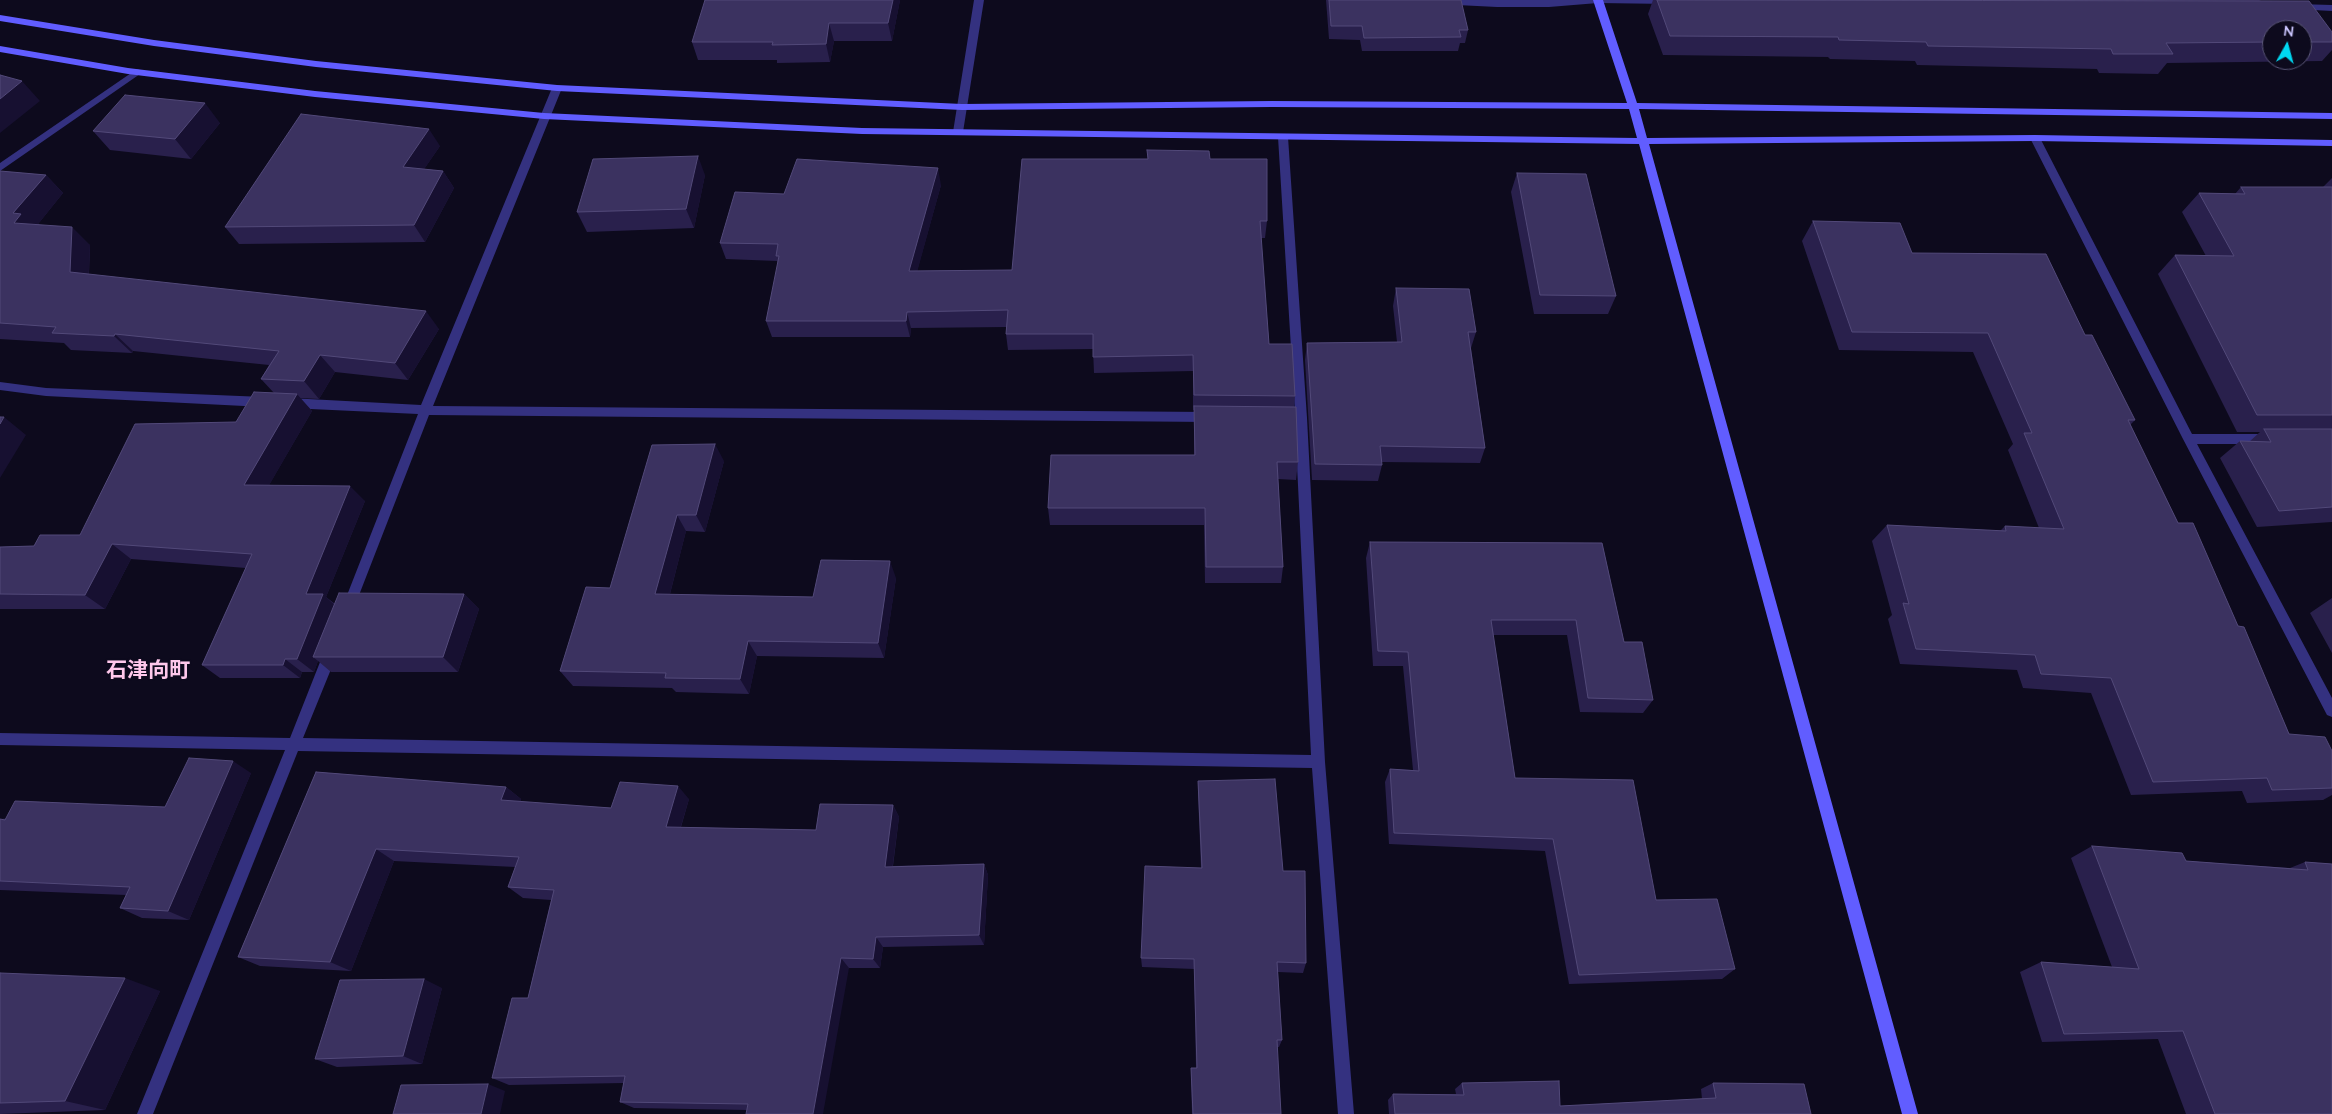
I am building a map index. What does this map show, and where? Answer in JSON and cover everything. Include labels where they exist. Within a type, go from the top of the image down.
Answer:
[{"type":"street","points":[[958,132],[979,0]]},
{"type":"street","points":[[1417,0],[1497,4],[1549,4],[1598,0],[1678,1]]},
{"type":"street","points":[[1598,0],[1633,106],[1910,1114]]},
{"type":"street","points":[[2282,7],[2332,8]]},
{"type":"street","points":[[0,18],[154,43],[316,64],[557,88],[962,107],[1272,104],[1633,106],[2332,116]]},
{"type":"street","points":[[0,49],[138,72],[315,94],[544,116],[862,131],[1642,140],[2035,138],[2332,143]]},
{"type":"street","points":[[0,168],[138,72]]},
{"type":"street","points":[[344,618],[425,410],[557,88]]},
{"type":"street","points":[[1283,137],[1301,418],[1318,762],[1346,1114]]},
{"type":"street","points":[[2035,138],[2189,439],[2332,711]]},
{"type":"street","points":[[0,386],[46,392],[425,410],[1222,417]]},
{"type":"street","points":[[1272,418],[1301,418]]},
{"type":"street","points":[[2189,439],[2284,439]]},
{"type":"street","points":[[146,1114],[337,636]]},
{"type":"street","points":[[0,739],[294,746],[1318,762]]},
{"type":"building","points":[[705,0],[893,0],[888,23],[829,23],[826,44],[772,45],[773,42],[692,42]]},
{"type":"building","points":[[1329,0],[1461,0],[1468,30],[1459,30],[1461,37],[1364,38],[1362,26],[1331,26]]},
{"type":"building","points":[[1657,0],[2309,1],[2332,32],[2332,42],[2312,42],[2312,20],[2262,20],[2262,42],[2166,43],[2173,54],[2113,54],[2111,49],[1928,46],[1926,42],[1839,40],[1838,37],[1670,36]]},
{"type":"building","points":[[0,75],[22,81],[0,99]]},
{"type":"building","points":[[125,95],[205,103],[175,139],[93,131]]},
{"type":"building","points":[[301,114],[429,129],[403,167],[443,171],[414,225],[225,227]]},
{"type":"building","points":[[1147,150],[1209,151],[1210,159],[1267,159],[1267,221],[1260,221],[1269,344],[1292,344],[1295,396],[1194,395],[1193,355],[1093,357],[1093,334],[1006,334],[1008,310],[907,312],[906,321],[766,321],[779,256],[776,256],[778,244],[720,243],[735,192],[784,194],[797,159],[938,168],[909,271],[1012,270],[1022,159],[1148,159]]},
{"type":"building","points":[[698,156],[686,209],[577,212],[593,159]]},
{"type":"building","points":[[0,171],[46,175],[13,213],[21,214],[14,223],[72,227],[70,272],[426,311],[395,363],[320,355],[304,381],[261,379],[279,351],[115,334],[114,336],[52,333],[56,327],[0,323]]},
{"type":"building","points":[[1517,173],[1586,174],[1616,296],[1540,295]]},
{"type":"building","points":[[2241,187],[2332,187],[2332,415],[2257,415],[2175,255],[2234,256],[2199,193],[2245,194]]},
{"type":"building","points":[[1813,221],[1900,223],[1912,253],[2046,254],[2085,335],[2092,335],[2135,420],[2128,420],[2178,523],[2193,523],[2238,626],[2244,627],[2289,734],[2325,737],[2332,751],[2332,788],[2272,790],[2267,778],[2153,782],[2111,678],[2041,674],[2035,655],[1916,649],[1903,603],[1909,604],[1887,525],[2006,531],[2005,526],[2064,529],[2024,433],[2032,433],[1988,333],[1852,332]]},
{"type":"building","points":[[1396,288],[1469,289],[1476,332],[1468,332],[1485,448],[1380,446],[1382,465],[1315,464],[1307,343],[1402,342]]},
{"type":"building","points":[[254,392],[297,394],[244,485],[350,486],[306,594],[323,594],[297,659],[285,659],[283,665],[202,665],[252,554],[112,544],[85,595],[0,594],[0,547],[34,546],[40,535],[80,535],[135,424],[236,422]]},
{"type":"building","points":[[1194,406],[1296,407],[1298,462],[1277,462],[1283,567],[1206,567],[1205,508],[1048,508],[1051,455],[1195,455]]},
{"type":"building","points":[[2264,429],[2332,429],[2332,507],[2279,511],[2240,441],[2271,442]]},
{"type":"building","points":[[715,444],[696,515],[677,515],[655,594],[813,597],[821,560],[890,561],[878,643],[748,641],[740,679],[665,678],[666,673],[560,671],[586,587],[610,588],[652,445]]},
{"type":"building","points":[[1370,542],[1602,543],[1624,642],[1642,642],[1653,700],[1588,698],[1576,620],[1491,620],[1515,778],[1633,780],[1656,900],[1717,899],[1735,969],[1579,975],[1553,839],[1394,833],[1390,769],[1419,771],[1408,652],[1378,651]]},
{"type":"building","points":[[339,593],[464,594],[443,657],[313,657]]},
{"type":"building","points":[[189,758],[233,761],[168,911],[120,908],[130,887],[0,881],[0,819],[5,820],[15,801],[165,807]]},
{"type":"building","points":[[316,772],[506,787],[501,800],[611,808],[620,782],[678,786],[666,827],[816,830],[820,804],[893,805],[885,867],[984,864],[979,935],[876,937],[873,959],[841,958],[813,1114],[746,1114],[748,1104],[620,1102],[625,1076],[492,1078],[512,998],[528,998],[554,890],[508,887],[519,857],[376,849],[330,962],[238,957]]},
{"type":"building","points":[[1275,779],[1283,871],[1305,871],[1306,963],[1277,962],[1282,1040],[1277,1040],[1281,1114],[1193,1114],[1191,1068],[1197,1068],[1194,959],[1141,958],[1145,866],[1202,868],[1198,781]]},
{"type":"building","points":[[2092,846],[2182,853],[2186,861],[2308,870],[2305,862],[2332,864],[2332,1114],[2215,1114],[2183,1031],[2064,1034],[2041,962],[2139,969]]},
{"type":"building","points":[[0,973],[125,978],[65,1101],[0,1103]]},
{"type":"building","points":[[424,979],[403,1056],[315,1059],[340,980]]},
{"type":"building","points":[[1559,1081],[1560,1106],[1716,1098],[1713,1083],[1804,1084],[1811,1114],[1395,1114],[1393,1094],[1464,1095],[1462,1083]]},
{"type":"building","points":[[488,1084],[481,1114],[393,1114],[401,1085]]},
{"type":"district","name":"石津向町","points":[[148,671]]}]
